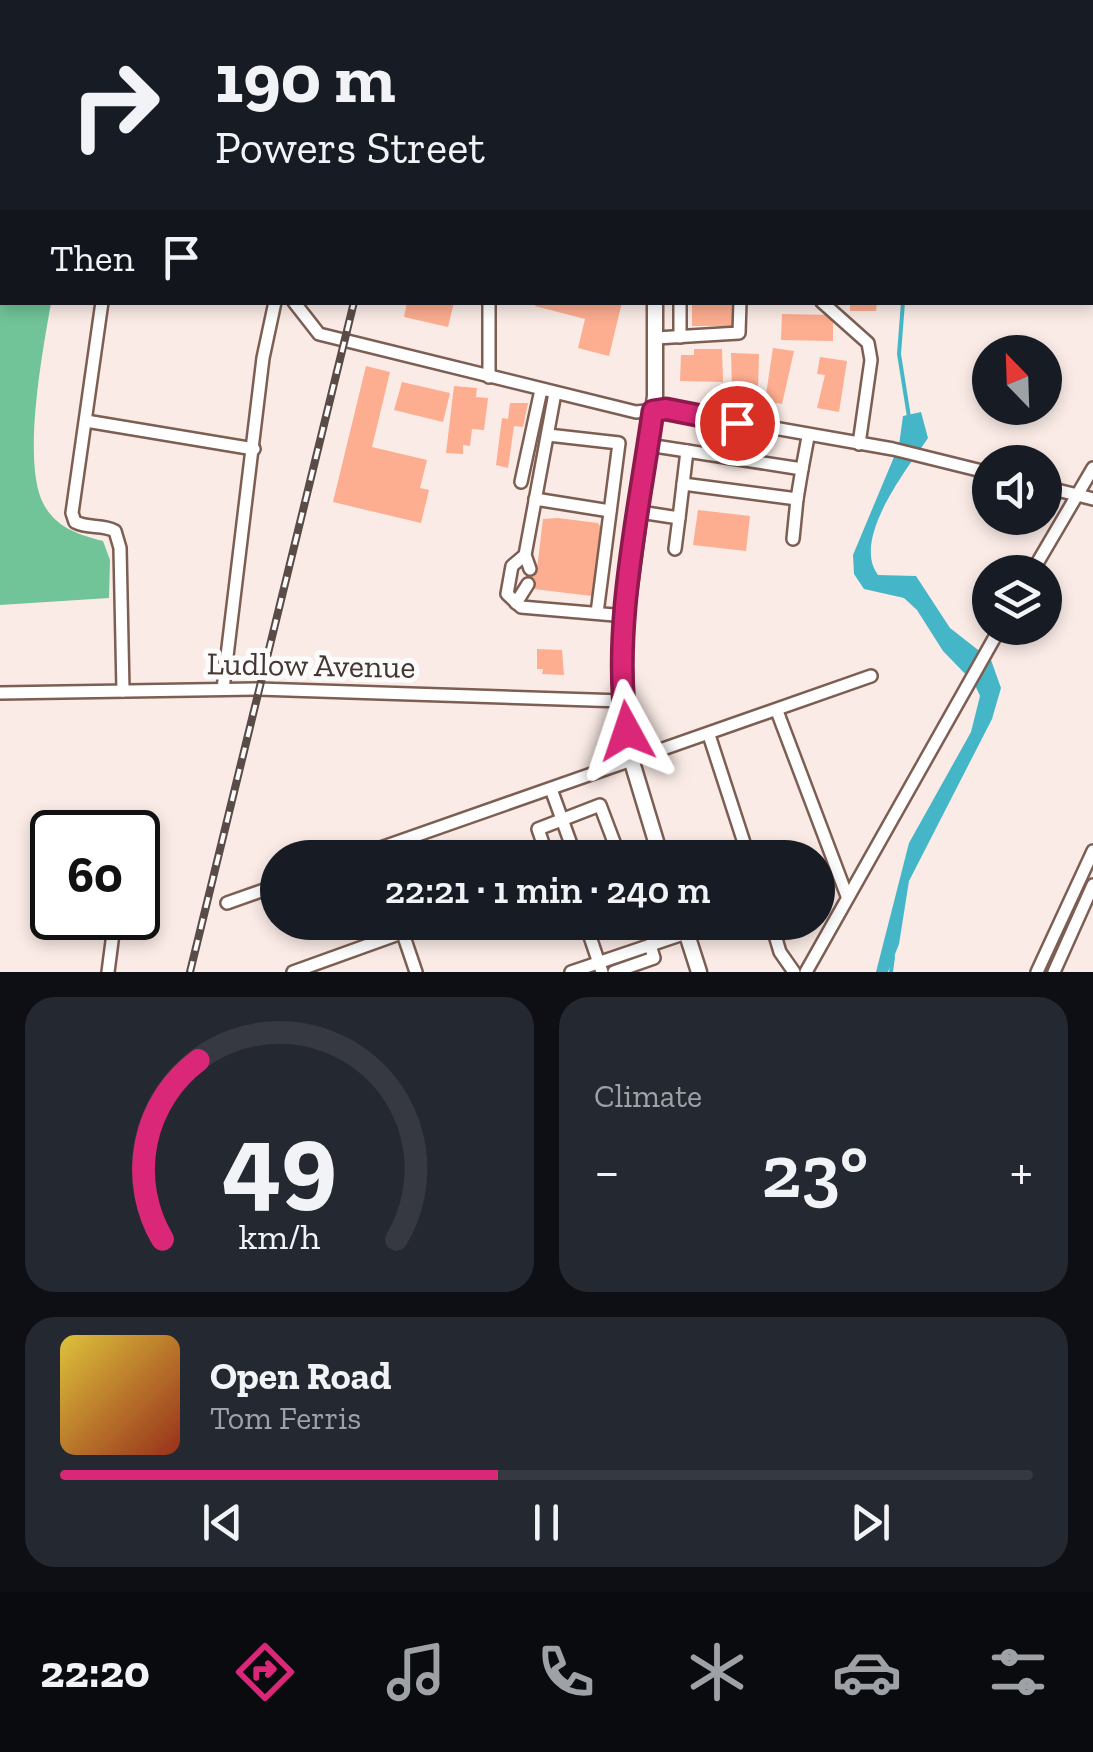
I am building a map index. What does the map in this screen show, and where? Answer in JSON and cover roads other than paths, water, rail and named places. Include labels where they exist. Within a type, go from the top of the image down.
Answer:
[{"type":"main road","points":[[655,306],[653,411],[626,616],[622,701],[632,762],[656,840]]},
{"type":"main road","points":[[688,940],[699,972]]},
{"type":"street","points":[[102,305],[72,513],[75,522],[85,527],[106,526],[115,532],[120,548],[122,690]]},
{"type":"street","points":[[223,689],[263,358],[274,305]]},
{"type":"street","points":[[296,305],[319,334],[540,390],[636,412],[666,409],[921,455],[972,468]]},
{"type":"street","points":[[489,305],[489,377]]},
{"type":"street","points":[[656,338],[739,333],[740,305]]},
{"type":"street","points":[[825,305],[868,343],[872,360],[859,444]]},
{"type":"street","points":[[655,306],[680,306],[680,337]]},
{"type":"street","points":[[521,482],[540,390]]},
{"type":"street","points":[[530,569],[525,555],[556,393]]},
{"type":"street","points":[[86,421],[254,449]]},
{"type":"street","points":[[548,435],[619,443],[598,613]]},
{"type":"street","points":[[793,539],[808,437]]},
{"type":"street","points":[[648,445],[802,469]]},
{"type":"street","points":[[675,548],[687,451]]},
{"type":"street","points":[[1042,555],[1093,468]]},
{"type":"street","points":[[683,484],[797,499]]},
{"type":"street","points":[[1062,492],[1093,499]]},
{"type":"street","points":[[536,499],[610,511]]},
{"type":"street","points":[[640,512],[679,518]]},
{"type":"street","points":[[525,555],[512,566],[507,594],[521,608],[626,616]]},
{"type":"street","points":[[516,603],[528,584]]},
{"type":"street","points":[[806,972],[991,645]]},
{"type":"street","points":[[412,840],[871,676]]},
{"type":"street","name":"Ludlow Avenue","points":[[0,693],[223,689],[622,701]]},
{"type":"street","points":[[777,711],[847,896]]},
{"type":"street","points":[[708,735],[744,840]]},
{"type":"street","points":[[551,789],[570,840]]},
{"type":"street","points":[[542,840],[538,828],[600,805],[614,840]]},
{"type":"street","points":[[1037,972],[1093,851]]},
{"type":"street","points":[[1054,972],[1093,886],[1079,880]]},
{"type":"street","points":[[227,902],[260,890]]},
{"type":"street","points":[[108,972],[112,940]]},
{"type":"street","points":[[293,972],[371,940]]},
{"type":"street","points":[[404,940],[416,972]]},
{"type":"street","points":[[592,940],[605,968]]},
{"type":"street","points":[[633,940],[636,950]]},
{"type":"street","points":[[605,968],[660,940]]},
{"type":"street","points":[[776,940],[794,972]]},
{"type":"street","points":[[571,972],[654,958],[650,945]]},
{"type":"water","points":[[921,412],[928,438],[896,485],[876,524],[872,560],[878,575],[916,576],[950,628],[991,660],[1001,688],[992,719],[909,881],[899,944],[888,972],[876,972],[909,843],[971,732],[980,696],[974,683],[943,651],[917,610],[904,598],[864,589],[854,574],[853,555],[899,445],[903,416]]},
{"type":"waterway","points":[[903,305],[899,354],[909,417]]},
{"type":"waterway","points":[[891,972],[893,957]]},
{"type":"railway","points":[[190,972],[353,305]]}]
